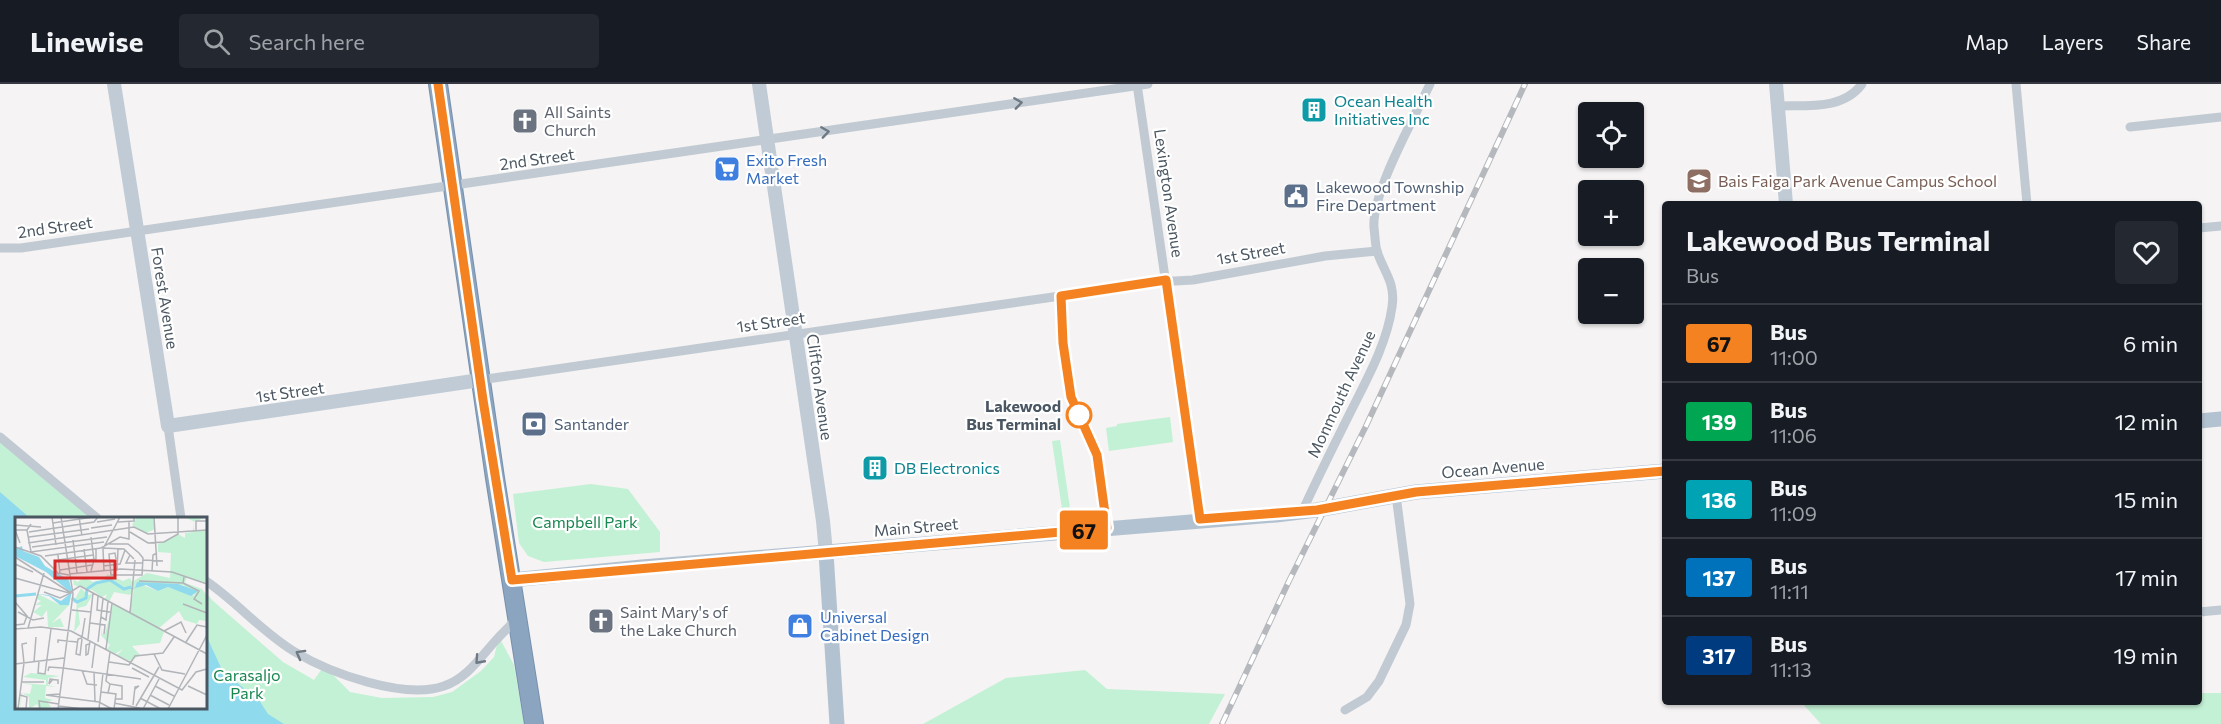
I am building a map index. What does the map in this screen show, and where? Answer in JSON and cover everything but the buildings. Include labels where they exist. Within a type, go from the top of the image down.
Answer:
[{"type":"highway","points":[[438,84],[480,380],[534,724]]},
{"type":"main road","points":[[2202,421],[2221,419]]},
{"type":"main road","name":"Ocean Avenue","points":[[1324,508],[1416,492],[1662,471]]},
{"type":"main road","name":"Main Street","points":[[512,580],[652,566],[1302,512],[1324,508]]},
{"type":"main road","points":[[826,553],[837,724]]},
{"type":"street","name":"Forest Avenue","points":[[114,84],[181,517]]},
{"type":"street","name":"Clifton Avenue","points":[[759,84],[826,553]]},
{"type":"street","name":"2nd Street","points":[[0,248],[21,248],[1141,84]]},
{"type":"street","name":"Lexington Avenue","points":[[1141,84],[1200,519]]},
{"type":"street","name":"Monmouth Avenue","points":[[1302,512],[1366,381],[1387,331],[1393,305],[1392,291],[1390,276],[1377,251],[1374,225],[1383,184],[1430,84]]},
{"type":"street","points":[[1776,84],[1786,201]]},
{"type":"street","points":[[1778,106],[1836,104],[1852,96],[1862,84]]},
{"type":"street","points":[[2016,84],[2027,201]]},
{"type":"street","points":[[2130,127],[2221,117]]},
{"type":"street","points":[[2202,228],[2221,226]]},
{"type":"street","name":"1st Street","points":[[168,426],[1166,280],[1193,279],[1325,256],[1377,251]]},
{"type":"street","points":[[0,438],[95,517]]},
{"type":"street","points":[[1345,710],[1367,697],[1379,681],[1406,625],[1410,604],[1396,495]]},
{"type":"street","points":[[207,583],[295,652],[352,676],[380,685],[406,689],[427,690],[442,687],[461,677],[517,616]]},
{"type":"street","points":[[2202,612],[2221,610]]},
{"type":"green space","points":[[1170,417],[1173,442],[1109,451],[1106,428],[1117,426],[1117,424]]},
{"type":"green space","name":"Carasaljo Park","points":[[0,437],[96,517],[15,517],[15,709],[207,709],[207,593],[283,662],[314,680],[324,666],[350,692],[382,698],[433,697],[452,692],[481,671],[494,657],[499,637],[514,665],[524,724],[0,724]]},
{"type":"green space","points":[[1060,440],[1070,508],[1062,509],[1052,441]]},
{"type":"green space","name":"Campbell Park","points":[[591,484],[628,489],[660,532],[660,552],[544,562],[528,556],[519,543],[513,494]]},
{"type":"green space","points":[[1085,670],[1107,689],[1225,694],[1209,724],[923,724],[1006,678]]},
{"type":"green space","points":[[2202,693],[2221,693],[2221,724],[1821,724],[1804,705],[2202,705]]},
{"type":"water","points":[[0,492],[29,517],[15,517],[15,709],[207,709],[207,637],[223,672],[259,700],[268,714],[284,724],[0,724]]},
{"type":"railway","points":[[1222,724],[1289,581],[1366,426],[1525,84]]},
{"type":"bus line","name":"67","points":[[438,84],[483,400],[512,580],[1107,528],[1097,455],[1071,397],[1063,343],[1061,296],[1166,280],[1200,519],[1276,515],[1317,510],[1416,492],[1662,471]]},
{"type":"place","name":"Ocean Health Initiatives Inc","points":[[1314,110]]},
{"type":"place","name":"All Saints Church","points":[[525,121]]},
{"type":"place","name":"Exito Fresh Market","points":[[727,169]]},
{"type":"place","name":"Bais Faiga Park Avenue Campus School","points":[[1699,181]]},
{"type":"place","name":"Lakewood Township Fire Department","points":[[1296,196]]},
{"type":"place","name":"Lakewood Bus Terminal","points":[[1079,415]]},
{"type":"place","name":"Santander","points":[[534,424]]},
{"type":"place","name":"DB Electronics","points":[[875,468]]},
{"type":"place","name":"Saint Mary's of the Lake Church","points":[[601,621]]},
{"type":"place","name":"Universal Cabinet Design","points":[[800,626]]}]
